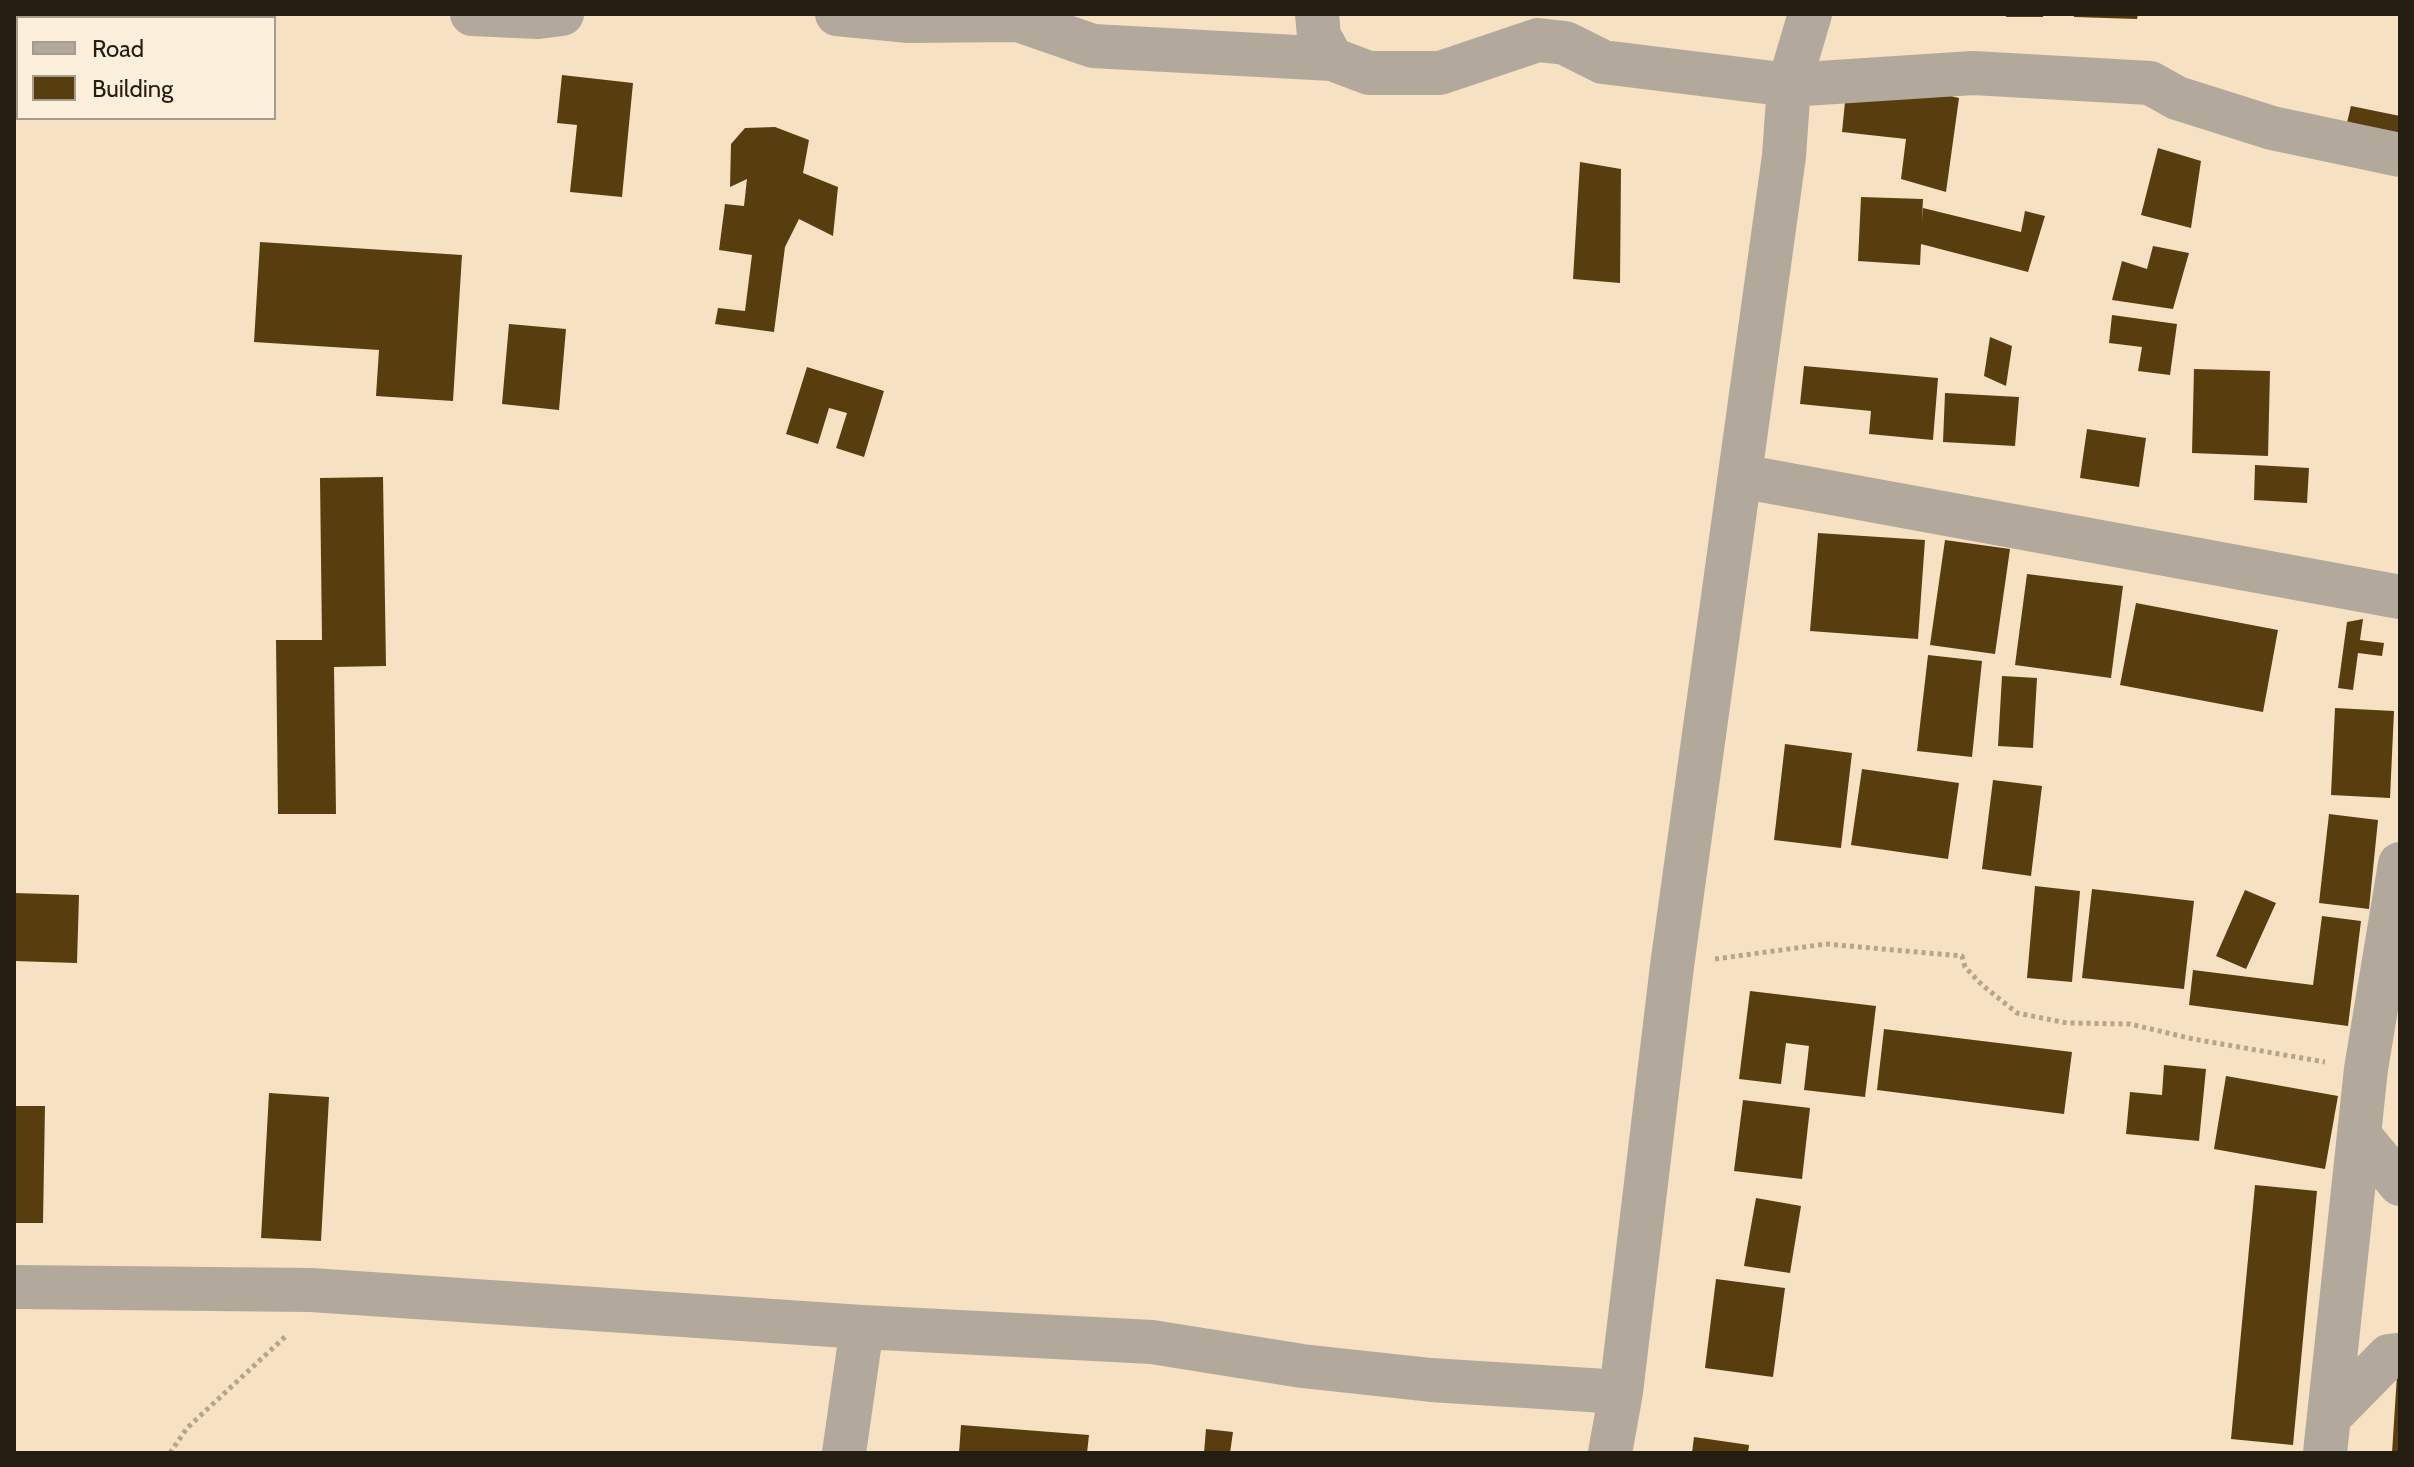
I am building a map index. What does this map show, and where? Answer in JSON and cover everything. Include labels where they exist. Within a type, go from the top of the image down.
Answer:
[{"type":"street","points":[[472,14],[538,17],[562,14]]},
{"type":"street","points":[[837,14],[909,21],[1018,20],[1093,46],[1332,59],[1369,73],[1440,73],[1538,40],[1565,43],[1603,62],[1789,85],[1973,73],[2150,83],[2177,98],[2272,128],[2400,155]]},
{"type":"street","points":[[1317,14],[1319,36],[1332,59]]},
{"type":"street","points":[[1610,1453],[1621,1392],[1672,966],[1784,156],[1789,85],[1810,14]]},
{"type":"street","points":[[1740,476],[2400,597]]},
{"type":"street","points":[[2327,1434],[2366,1069],[2400,864]]},
{"type":"street","points":[[2359,1135],[2400,1184]]},
{"type":"street","points":[[14,1287],[311,1290],[862,1327],[1152,1342],[1302,1366],[1416,1379],[1621,1392]]},
{"type":"street","points":[[844,1453],[862,1327]]},
{"type":"street","points":[[2327,1434],[2389,1356],[2400,1355]]},
{"type":"path","points":[[1672,966],[1826,944],[1962,956],[1965,967],[1982,985],[2017,1013],[2067,1023],[2130,1024],[2193,1039],[2366,1069]]},
{"type":"path","points":[[170,1453],[187,1428],[293,1331]]},
{"type":"building","points":[[2007,14],[2043,14],[2043,17],[2006,17]]},
{"type":"building","points":[[2074,14],[2138,14],[2137,19],[2074,17]]},
{"type":"building","points":[[1848,72],[1959,98],[1946,192],[1901,179],[1906,139],[1842,132]]},
{"type":"building","points":[[562,75],[633,83],[622,197],[570,192],[577,125],[557,123]]},
{"type":"building","points":[[2351,106],[2400,116],[2400,145],[2344,135]]},
{"type":"building","points":[[775,127],[809,140],[803,173],[838,187],[833,236],[799,219],[785,247],[774,332],[715,324],[718,308],[745,311],[752,255],[719,250],[725,204],[744,206],[747,179],[730,187],[731,144],[745,128]]},
{"type":"building","points":[[2158,148],[2201,161],[2191,228],[2141,215]]},
{"type":"building","points":[[1580,162],[1621,169],[1620,283],[1573,279]]},
{"type":"building","points":[[1861,197],[1923,199],[1922,221],[1923,208],[2021,232],[2025,211],[2045,216],[2028,272],[1921,244],[1920,265],[1858,261]]},
{"type":"building","points":[[260,242],[462,255],[453,401],[376,396],[379,350],[254,342]]},
{"type":"building","points":[[2153,246],[2189,253],[2173,309],[2112,300],[2122,261],[2147,269]]},
{"type":"building","points":[[2112,315],[2177,324],[2170,375],[2138,371],[2142,347],[2109,343]]},
{"type":"building","points":[[509,324],[566,329],[559,410],[502,404]]},
{"type":"building","points":[[1990,337],[2012,346],[2006,386],[1984,376]]},
{"type":"building","points":[[1804,366],[1938,378],[1933,440],[1869,434],[1871,411],[1800,404]]},
{"type":"building","points":[[807,367],[884,391],[864,457],[836,448],[847,413],[829,408],[818,444],[786,434]]},
{"type":"building","points":[[2194,369],[2270,371],[2268,456],[2192,453]]},
{"type":"building","points":[[1945,393],[2019,397],[2015,446],[1943,442]]},
{"type":"building","points":[[2087,429],[2146,438],[2139,487],[2080,478]]},
{"type":"building","points":[[2255,465],[2309,468],[2307,503],[2254,500]]},
{"type":"building","points":[[383,477],[386,666],[334,667],[336,814],[278,814],[276,640],[322,640],[320,478]]},
{"type":"building","points":[[1818,533],[1925,540],[1918,639],[1810,631]]},
{"type":"building","points":[[1945,540],[2010,549],[1995,654],[1930,645]]},
{"type":"building","points":[[2027,574],[2123,586],[2111,678],[2015,665]]},
{"type":"building","points":[[2136,603],[2278,630],[2263,712],[2120,685]]},
{"type":"building","points":[[2363,619],[2360,640],[2384,643],[2382,656],[2358,653],[2353,690],[2338,688],[2347,622]]},
{"type":"building","points":[[1928,655],[1982,661],[1972,757],[1917,751]]},
{"type":"building","points":[[2002,676],[2037,678],[2033,748],[1998,746]]},
{"type":"building","points":[[2335,708],[2394,711],[2390,798],[2331,795]]},
{"type":"building","points":[[1785,744],[1852,753],[1841,848],[1774,840]]},
{"type":"building","points":[[1862,769],[1959,783],[1948,859],[1851,845]]},
{"type":"building","points":[[1993,780],[2042,786],[2031,876],[1982,869]]},
{"type":"building","points":[[2329,814],[2378,820],[2369,909],[2319,903]]},
{"type":"building","points":[[2035,886],[2080,891],[2072,982],[2027,978]]},
{"type":"building","points":[[2092,889],[2194,901],[2184,989],[2082,978]]},
{"type":"building","points":[[2245,890],[2276,903],[2246,969],[2216,956]]},
{"type":"building","points":[[14,893],[79,895],[77,963],[14,961]]},
{"type":"building","points":[[2322,916],[2361,921],[2348,1026],[2189,1005],[2193,970],[2313,985]]},
{"type":"building","points":[[1750,991],[1876,1006],[1865,1097],[1804,1090],[1809,1046],[1786,1043],[1781,1084],[1739,1079]]},
{"type":"building","points":[[1884,1029],[2072,1052],[2064,1114],[1877,1090]]},
{"type":"building","points":[[2164,1065],[2206,1069],[2199,1141],[2126,1134],[2130,1092],[2162,1095]]},
{"type":"building","points":[[2226,1076],[2338,1096],[2325,1169],[2214,1149]]},
{"type":"building","points":[[269,1093],[329,1097],[321,1241],[261,1238]]},
{"type":"building","points":[[1743,1100],[1810,1108],[1802,1179],[1734,1171]]},
{"type":"building","points":[[14,1106],[45,1106],[43,1223],[14,1223]]},
{"type":"building","points":[[2255,1185],[2317,1191],[2293,1445],[2231,1439]]},
{"type":"building","points":[[1756,1198],[1801,1206],[1790,1273],[1744,1266]]},
{"type":"building","points":[[1716,1279],[1785,1288],[1773,1377],[1705,1368]]},
{"type":"building","points":[[2398,1359],[2400,1453],[2392,1453]]},
{"type":"building","points":[[961,1425],[1089,1435],[1087,1453],[959,1453]]},
{"type":"building","points":[[1206,1429],[1233,1432],[1230,1453],[1204,1453]]},
{"type":"building","points":[[1694,1437],[1749,1445],[1748,1453],[1692,1453]]}]
